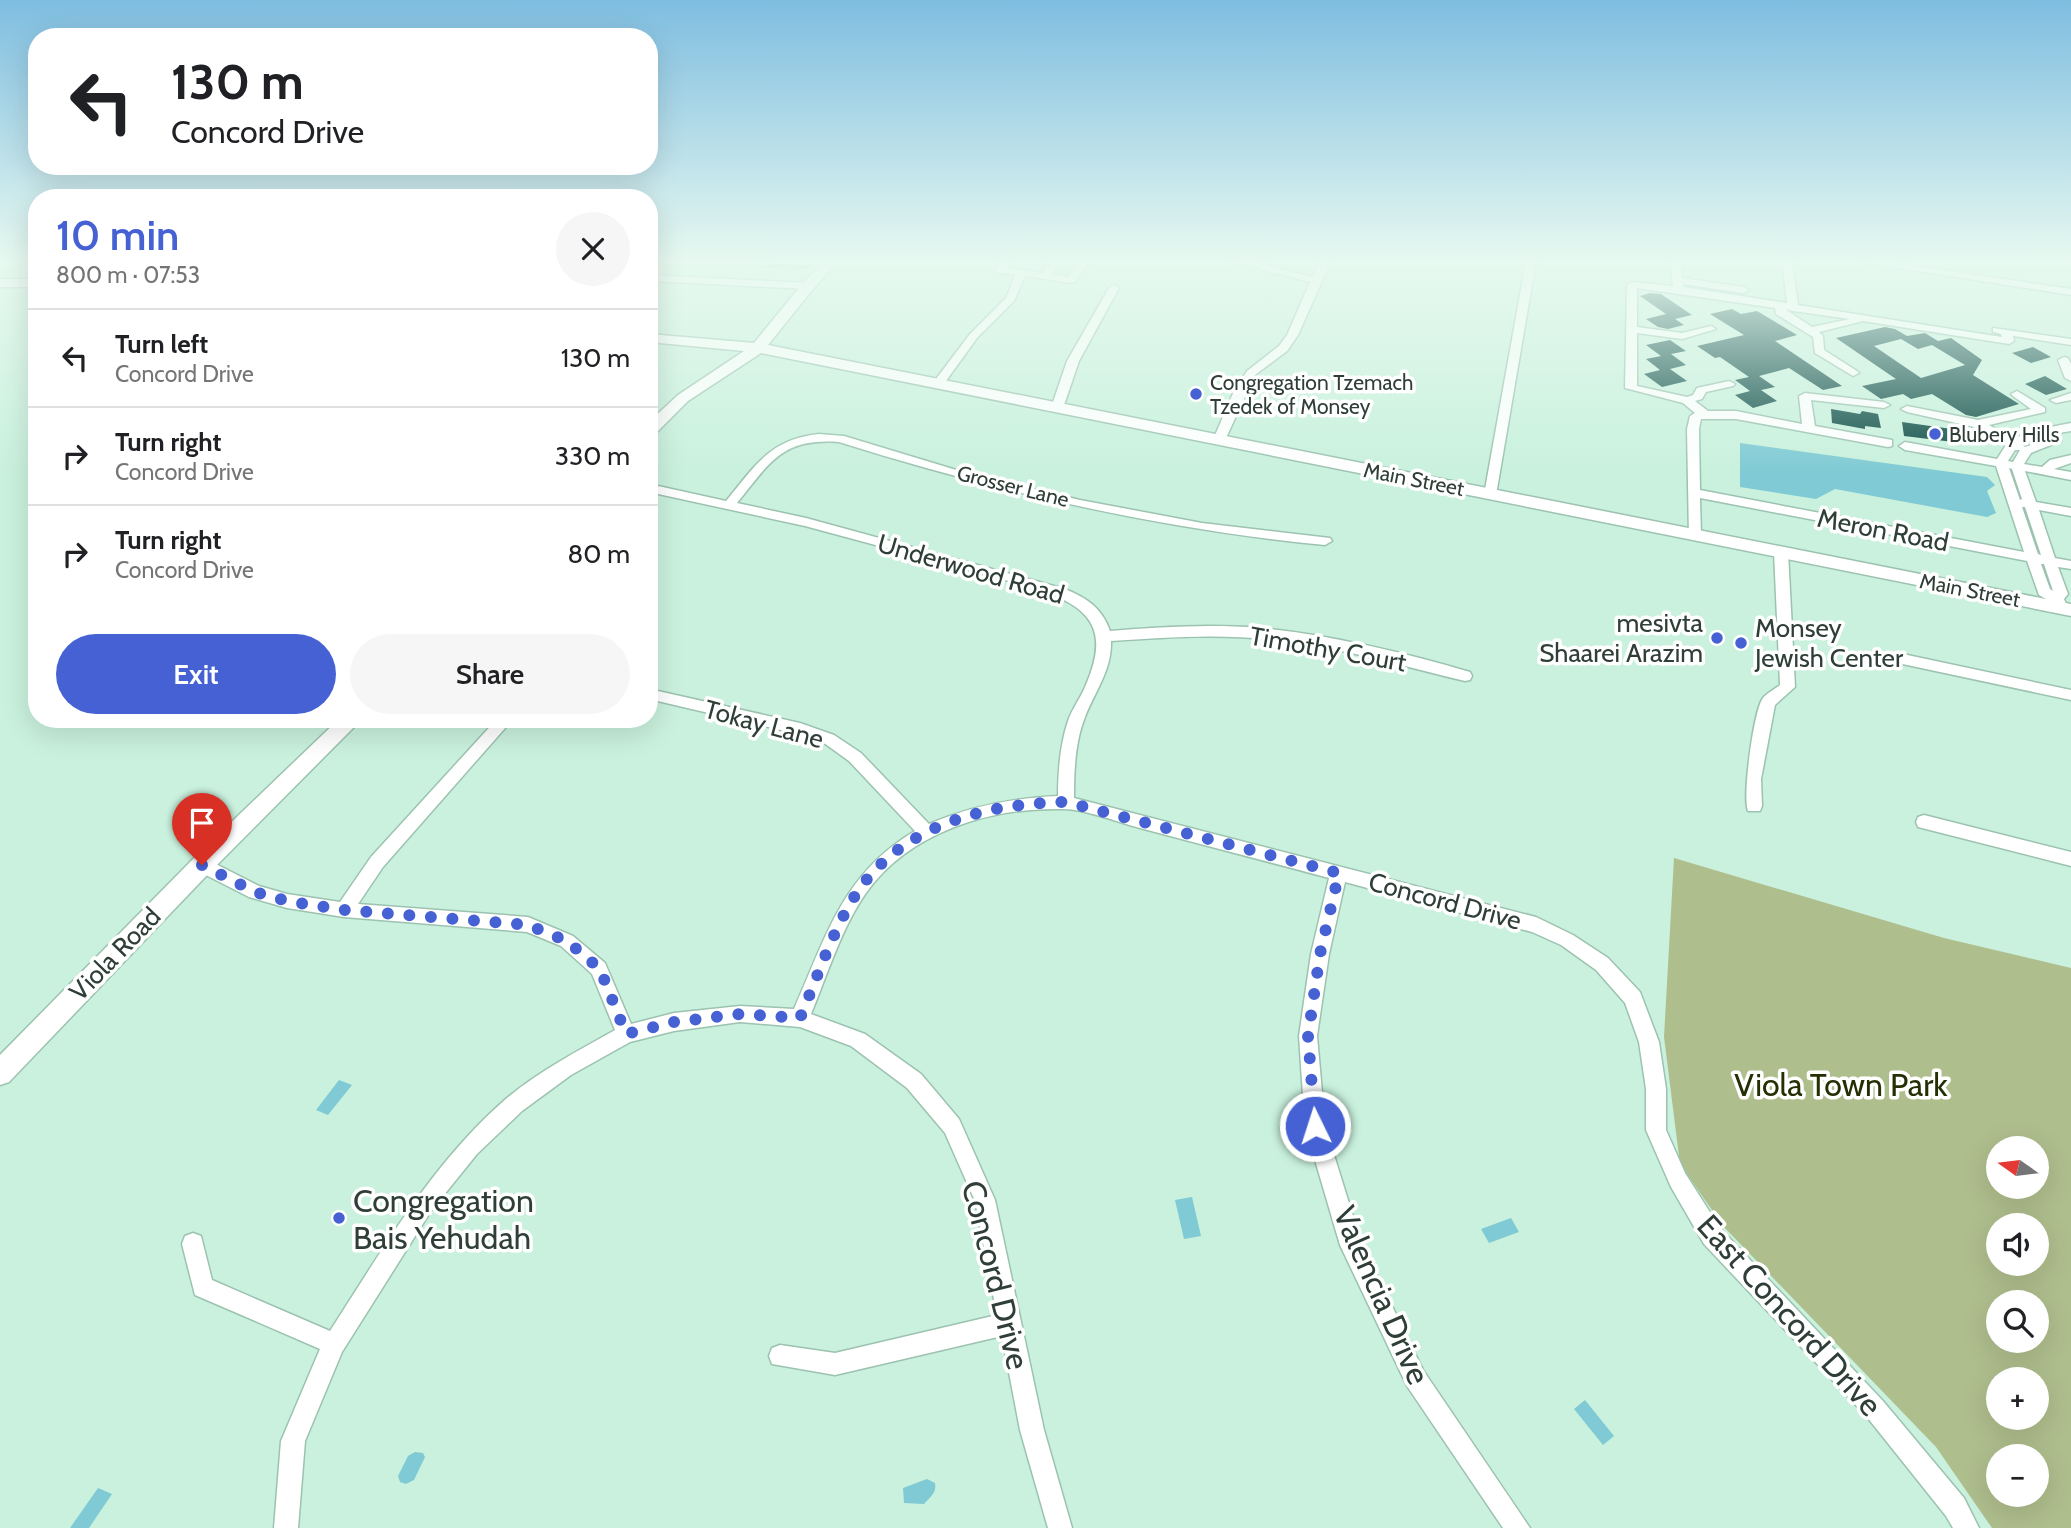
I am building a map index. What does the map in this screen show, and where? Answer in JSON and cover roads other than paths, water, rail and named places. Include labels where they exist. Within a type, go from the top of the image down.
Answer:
[{"type":"main road","points":[[658,422],[683,398],[758,348],[771,332]]},
{"type":"main road","name":"Main Street","points":[[658,339],[758,348],[1694,536],[2063,606]]},
{"type":"main road","name":"Viola Road","points":[[0,1073],[202,865],[343,728]]},
{"type":"street","points":[[939,383],[977,332]]},
{"type":"street","points":[[1057,408],[1073,361],[1089,332]]},
{"type":"street","points":[[1219,440],[1256,367],[1275,357],[1293,332]]},
{"type":"street","points":[[1490,495],[1519,332]]},
{"type":"street","points":[[1630,332],[1631,388],[1686,400],[1698,397],[1701,390],[1729,384]]},
{"type":"street","points":[[1659,332],[1682,335],[1693,332]]},
{"type":"street","points":[[1811,332],[1818,336],[1819,351],[1853,373]]},
{"type":"street","points":[[1952,332],[2009,341],[2006,332]]},
{"type":"street","points":[[2008,332],[2071,342]]},
{"type":"street","points":[[2064,360],[2071,378]]},
{"type":"street","points":[[1978,424],[2041,410],[2017,394]]},
{"type":"street","points":[[1810,429],[1805,396],[1884,405]]},
{"type":"street","points":[[2056,400],[2071,396]]},
{"type":"street","points":[[1686,400],[1701,416],[1736,415],[1888,443]]},
{"type":"street","points":[[1907,409],[1978,424],[2026,451]]},
{"type":"street","points":[[1694,536],[1693,429],[1701,416]]},
{"type":"street","points":[[2063,606],[2044,592],[2001,463],[2011,444],[2031,435],[2071,427]]},
{"type":"street","name":"Grosser Lane","points":[[730,504],[774,452],[786,442],[820,436],[840,439],[968,476],[1158,519],[1325,541]]},
{"type":"street","points":[[2063,606],[2017,466],[2026,451],[2038,445],[2071,437]]},
{"type":"street","points":[[1905,446],[2071,476]]},
{"type":"street","points":[[2045,471],[2054,463],[2071,459]]},
{"type":"street","name":"Underwood Road","points":[[658,490],[730,504],[1064,592],[1096,613],[1106,636]]},
{"type":"street","name":"Meron Road","points":[[1695,494],[2071,565]]},
{"type":"street","points":[[2013,502],[2071,512]]},
{"type":"street","points":[[1754,806],[1753,779],[1768,702],[1788,687],[1782,552]]},
{"type":"street","name":"Timothy Court","points":[[1106,636],[1180,630],[1307,640],[1465,676]]},
{"type":"street","points":[[1066,802],[1066,758],[1077,718],[1104,658],[1106,636]]},
{"type":"street","points":[[1898,658],[2071,695]]},
{"type":"street","name":"Tokay Lane","points":[[658,696],[800,729],[829,739],[855,757],[926,832]]},
{"type":"street","points":[[344,910],[377,862],[498,728]]},
{"type":"street","name":"Concord Drive","points":[[800,1018],[836,934],[861,887],[887,858],[926,832],[985,811],[1027,802],[1066,802],[1536,925]]},
{"type":"street","points":[[1924,822],[2071,859]]},
{"type":"street","points":[[202,865],[255,892],[287,901],[344,910],[528,925],[567,941],[600,969],[626,1034]]},
{"type":"street","name":"Valencia Drive","points":[[1339,873],[1320,954],[1308,1036],[1315,1126],[1351,1245],[1415,1378],[1518,1528]]},
{"type":"street","name":"East Concord Drive","points":[[1536,925],[1567,940],[1602,964],[1633,998],[1650,1042],[1656,1089],[1656,1130],[1678,1180],[1712,1236],[1875,1409],[1955,1507],[1967,1528]]},
{"type":"street","name":"Concord Drive","points":[[286,1528],[293,1441],[334,1344],[424,1204],[470,1147],[515,1104],[564,1069],[626,1034],[674,1022],[740,1014],[800,1018],[858,1040],[914,1081],[952,1126],[985,1200],[1032,1430],[1060,1528]]},
{"type":"street","points":[[193,1244],[203,1287],[334,1344]]},
{"type":"street","points":[[780,1356],[835,1364],[1009,1323]]},
{"type":"water","points":[[1740,443],[1987,477],[1995,485],[1987,491],[1996,513],[1987,517],[1835,489],[1816,499],[1740,487]]},
{"type":"water","points":[[339,1080],[352,1085],[328,1115],[316,1110]]},
{"type":"water","points":[[1192,1197],[1201,1236],[1184,1239],[1175,1200]]},
{"type":"water","points":[[1511,1218],[1519,1232],[1489,1243],[1481,1229]]},
{"type":"water","points":[[1585,1400],[1614,1436],[1603,1445],[1574,1409]]},
{"type":"water","points":[[415,1452],[423,1453],[425,1457],[414,1480],[406,1484],[400,1482],[398,1476],[408,1456]]},
{"type":"water","points":[[927,1479],[935,1483],[935,1490],[924,1504],[904,1503],[903,1488]]},
{"type":"water","points":[[98,1488],[112,1494],[89,1528],[70,1528]]},
{"type":"place","name":"Congregation Tzemach Tzedek of Monsey","points":[[1196,394]]},
{"type":"place","name":"Blubery Hills","points":[[1935,434]]},
{"type":"place","name":"mesivta Shaarei Arazim","points":[[1717,638]]},
{"type":"place","name":"Monsey Jewish Center","points":[[1741,643]]},
{"type":"place","name":"Congregation Bais Yehudah","points":[[339,1218]]},
{"type":"park label","name":"Viola Town Park","points":[[1841,1084]]}]
